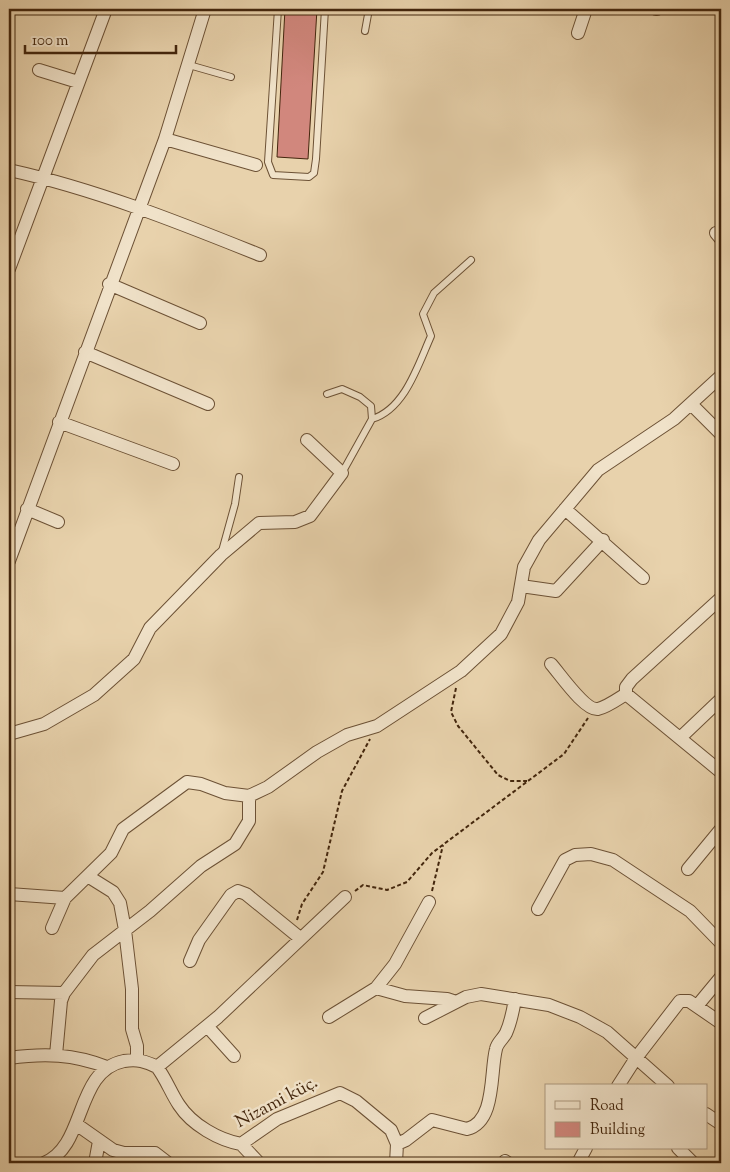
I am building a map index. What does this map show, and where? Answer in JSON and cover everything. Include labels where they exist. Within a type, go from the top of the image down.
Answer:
[{"type":"street","points":[[9,270],[106,9]]},
{"type":"street","points":[[9,561],[109,284],[165,139],[206,9]]},
{"type":"street","points":[[578,33],[586,9]]},
{"type":"street","points":[[39,70],[78,82]]},
{"type":"street","points":[[165,139],[256,164]]},
{"type":"street","points":[[9,170],[43,177],[115,202],[140,207],[260,255]]},
{"type":"street","points":[[109,284],[200,323]]},
{"type":"street","points":[[85,352],[208,404]]},
{"type":"street","points":[[52,928],[65,898],[89,877],[111,852],[123,830],[187,782],[201,784],[225,793],[248,796],[268,787],[317,752],[347,735],[377,726],[461,671],[501,634],[518,602],[524,567],[539,540],[598,470],[674,419],[721,376]]},
{"type":"street","points":[[690,404],[721,434]]},
{"type":"street","points":[[59,422],[173,464]]},
{"type":"street","points":[[9,734],[44,724],[94,695],[134,659],[150,628],[221,555],[259,523],[295,522],[310,516],[342,473],[307,440]]},
{"type":"street","points":[[27,509],[58,522]]},
{"type":"street","points":[[565,509],[603,540],[642,578]]},
{"type":"street","points":[[521,586],[556,590],[603,540]]},
{"type":"street","points":[[626,694],[626,687],[632,678],[721,598]]},
{"type":"street","points":[[551,664],[585,704],[594,709],[601,709],[626,694]]},
{"type":"street","points":[[626,694],[721,772]]},
{"type":"street","points":[[680,738],[721,699]]},
{"type":"street","points":[[56,1054],[61,1001],[64,993],[93,955],[201,866],[235,844],[249,822],[248,796]]},
{"type":"street","points":[[688,869],[721,828]]},
{"type":"street","points":[[538,909],[565,860],[575,855],[591,854],[613,860],[690,911],[721,943]]},
{"type":"street","points":[[89,877],[113,892],[120,903],[132,989],[132,1029],[137,1046],[137,1060]]},
{"type":"street","points":[[190,961],[199,940],[231,895],[238,891],[246,894],[300,938]]},
{"type":"street","points":[[9,894],[65,898]]},
{"type":"street","points":[[44,1163],[56,1156],[76,1124],[87,1094],[107,1067],[116,1063],[137,1060],[157,1067],[207,1026],[345,898]]},
{"type":"street","points":[[329,1017],[376,988],[395,964],[429,902]]},
{"type":"street","points":[[697,1006],[721,977]]},
{"type":"street","points":[[376,988],[405,996],[447,999],[456,1002]]},
{"type":"street","points":[[9,992],[64,993]]},
{"type":"street","points":[[425,1018],[456,1002],[481,994],[549,1006],[580,1017],[607,1032],[666,1084]]},
{"type":"street","points":[[396,1163],[397,1144],[406,1140],[427,1122],[432,1120],[467,1129],[473,1128],[485,1113],[490,1100],[496,1048],[505,1035],[512,1017],[515,999]]},
{"type":"street","points":[[619,1084],[636,1058],[676,1005],[684,1000],[697,1006],[721,1023]]},
{"type":"street","points":[[207,1026],[234,1056]]},
{"type":"street","points":[[9,1058],[56,1054],[92,1061],[107,1067]]},
{"type":"street","name":"Nizami küç.","points":[[157,1067],[178,1105],[200,1126],[230,1142],[241,1144],[277,1119],[340,1093],[356,1101],[391,1130],[397,1144]]},
{"type":"street","points":[[708,1115],[721,1124]]},
{"type":"street","points":[[76,1124],[113,1150],[124,1153],[155,1153],[168,1163]]},
{"type":"street","points":[[95,1163],[99,1141]]},
{"type":"street","points":[[241,1144],[259,1163]]},
{"type":"street","points":[[578,1163],[585,1150]]},
{"type":"street","points":[[680,1150],[692,1163]]},
{"type":"lane","points":[[278,9],[268,162],[273,175],[309,177],[314,173],[316,160],[326,9]]},
{"type":"lane","points":[[365,31],[368,9]]},
{"type":"lane","points":[[189,65],[231,77]]},
{"type":"lane","points":[[372,419],[384,416],[407,388],[431,336],[423,314],[434,293],[471,260]]},
{"type":"lane","points":[[327,394],[342,389],[360,397],[372,406],[372,419],[342,473]]},
{"type":"lane","points":[[221,555],[235,504],[239,477]]},
{"type":"path","points":[[461,671],[451,706],[453,718],[498,776],[510,781],[529,781]]},
{"type":"path","points":[[345,898],[364,886],[387,890],[407,882],[432,853],[564,754],[594,709]]},
{"type":"path","points":[[296,921],[302,904],[323,872],[342,791],[377,726]]},
{"type":"path","points":[[429,902],[443,845]]},
{"type":"building","points":[[285,9],[317,9],[308,159],[277,157]]}]
